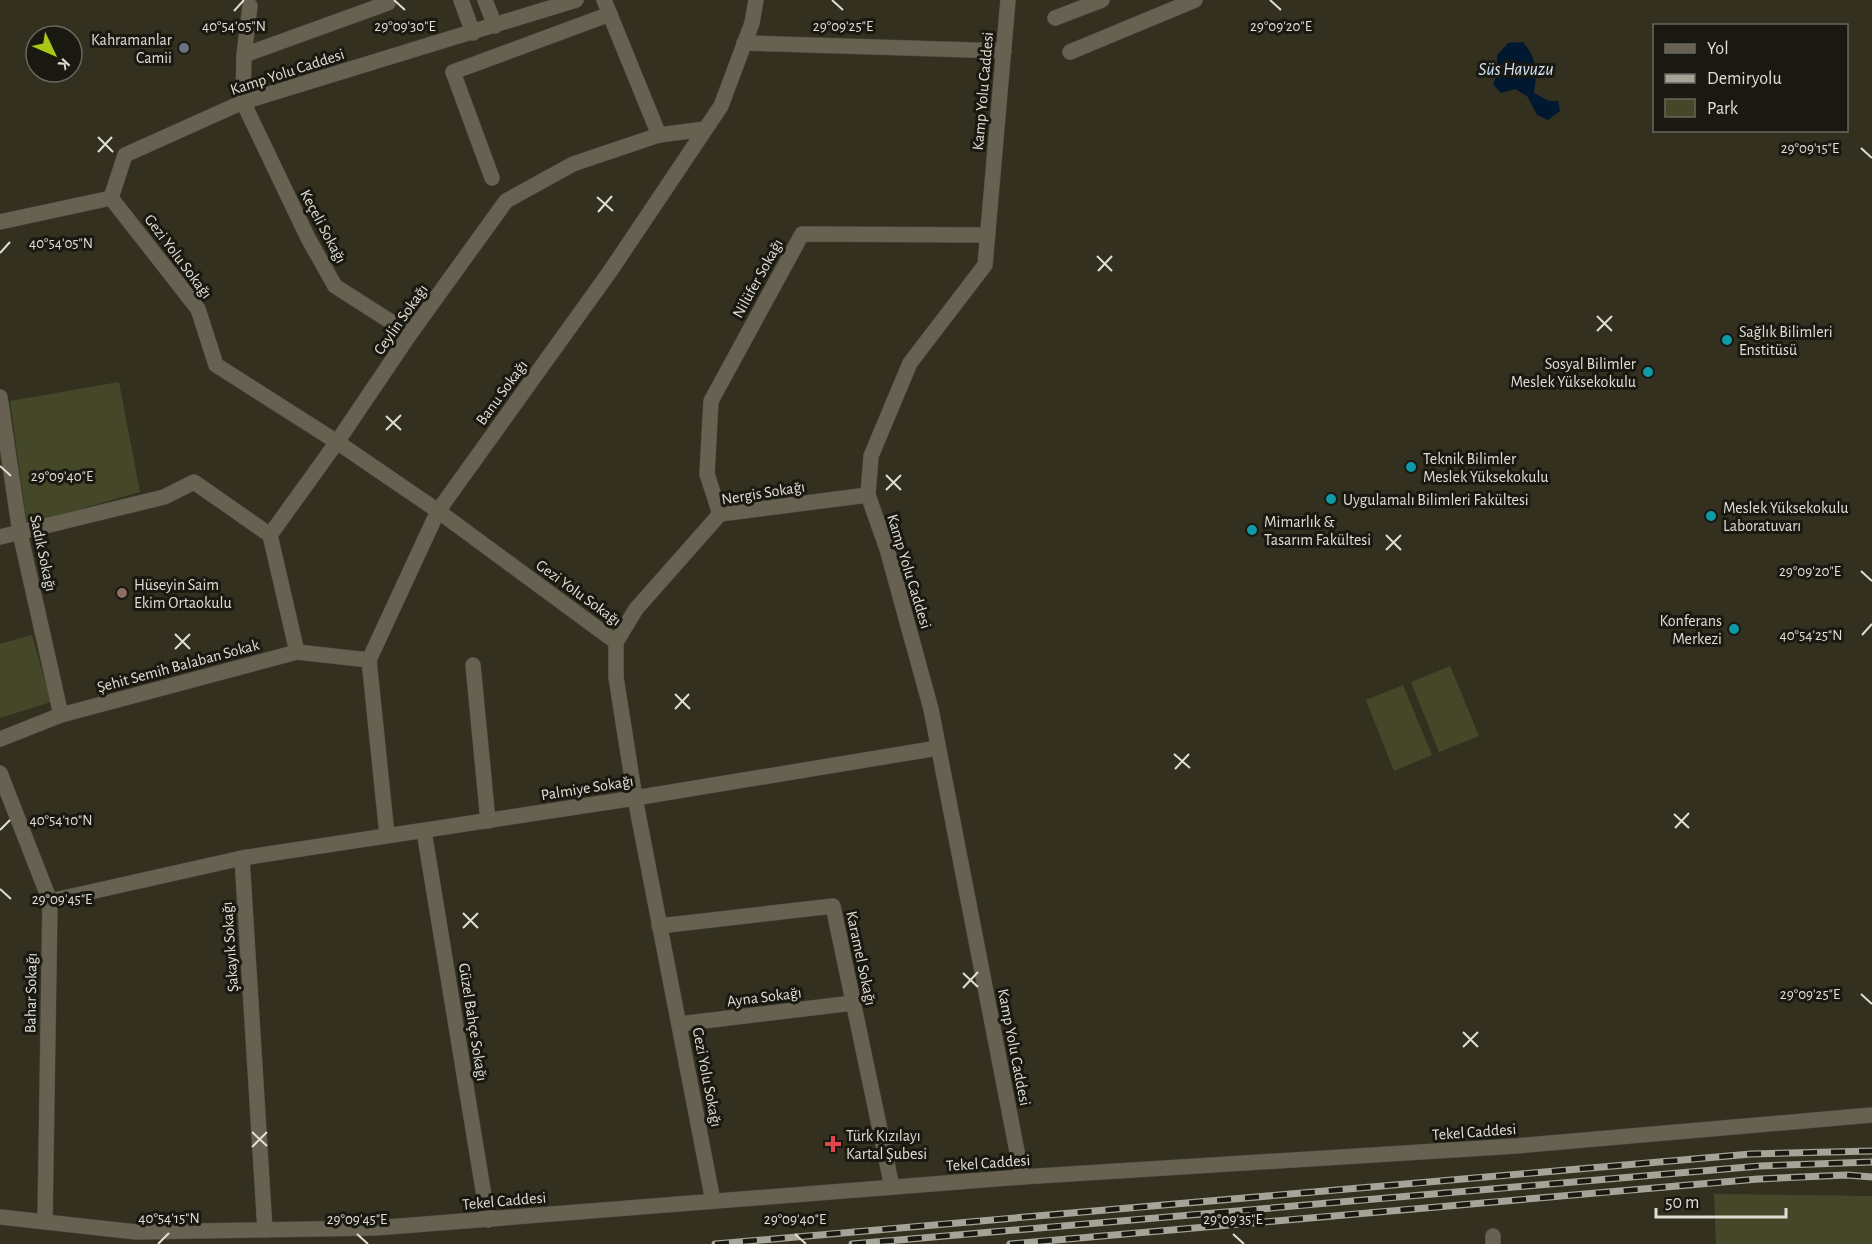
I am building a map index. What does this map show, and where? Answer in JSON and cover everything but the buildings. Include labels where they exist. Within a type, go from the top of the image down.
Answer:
[{"type":"street","points":[[461,0],[474,33]]},
{"type":"street","points":[[485,0],[495,26]]},
{"type":"street","name":"Kamp Yolu Caddesi","points":[[111,198],[125,155],[243,102],[576,0]]},
{"type":"street","name":"Banu Sokağı","points":[[369,660],[438,511],[611,270],[721,106],[752,23],[756,0]]},
{"type":"street","name":"Kamp Yolu Caddesi","points":[[1008,0],[985,265],[910,363],[871,456],[868,495],[887,549],[931,709],[1022,1177]]},
{"type":"street","points":[[1055,18],[1102,0]]},
{"type":"street","points":[[1070,52],[1195,0]]},
{"type":"street","points":[[244,55],[388,3]]},
{"type":"street","points":[[243,102],[244,55],[250,6]]},
{"type":"street","points":[[492,178],[453,72],[607,7],[659,135]]},
{"type":"street","points":[[744,43],[1005,51]]},
{"type":"street","name":"Keçeli Sokağı","points":[[243,102],[308,238],[335,286],[410,334]]},
{"type":"street","name":"Ceylin Sokağı","points":[[270,535],[506,201],[573,164],[659,135],[705,129]]},
{"type":"street","points":[[0,222],[111,198]]},
{"type":"street","name":"Gezi Yolu Sokağı","points":[[111,198],[198,309],[216,365],[438,511],[616,642],[616,677],[635,798],[713,1201]]},
{"type":"street","name":"Nilüfer Sokağı","points":[[720,514],[707,474],[711,401],[802,234],[988,235]]},
{"type":"street","name":"Sadık Sokağı","points":[[0,397],[20,533],[61,715]]},
{"type":"street","points":[[0,537],[164,497],[194,482],[270,535],[297,652]]},
{"type":"street","name":"Nergis Sokağı","points":[[616,642],[636,609],[720,514],[868,495]]},
{"type":"street","name":"Şehit Semih Balaban Sokak","points":[[0,739],[61,715],[297,652],[369,660]]},
{"type":"street","points":[[369,660],[387,835]]},
{"type":"street","points":[[473,665],[488,821]]},
{"type":"street","name":"Palmiye Sokağı","points":[[242,858],[635,798],[938,748]]},
{"type":"street","name":"Bahar Sokağı","points":[[0,773],[50,901],[45,1222]]},
{"type":"street","name":"Güzel Bahçe Sokağı","points":[[424,831],[488,1220]]},
{"type":"street","points":[[50,901],[242,858]]},
{"type":"street","name":"Şakayık Sokağı","points":[[242,858],[265,1230]]},
{"type":"street","name":"Karamel Sokağı","points":[[659,926],[832,906],[892,1187]]},
{"type":"street","name":"Ayna Sokağı","points":[[679,1024],[853,1003]]},
{"type":"street","name":"Tekel Caddesi","points":[[0,1217],[136,1232],[375,1228],[1022,1177],[1516,1146],[1872,1115]]},
{"type":"green space","points":[[119,382],[140,492],[27,524],[10,401]]},
{"type":"green space","points":[[32,635],[51,702],[0,718],[0,644]]},
{"type":"green space","points":[[1450,666],[1479,736],[1439,752],[1411,682]]},
{"type":"green space","points":[[1403,685],[1432,755],[1394,771],[1366,700]]},
{"type":"green space","points":[[1714,1194],[1872,1196],[1872,1244],[1716,1244]]},
{"type":"water","name":"Süs Havuzu","points":[[1523,42],[1534,60],[1536,78],[1534,93],[1549,101],[1558,101],[1560,111],[1548,120],[1537,115],[1527,96],[1515,89],[1501,93],[1493,84],[1497,75],[1497,55],[1508,43]]},
{"type":"railway","points":[[715,1244],[1751,1154],[1872,1151]]},
{"type":"railway","points":[[852,1244],[1760,1166],[1872,1162]]},
{"type":"railway","points":[[1010,1244],[1758,1179],[1847,1175],[1872,1177]]},
{"type":"place","name":"Kahramanlar Camii","points":[[184,48]]},
{"type":"place","name":"Sağlık Bilimleri Enstitüsü","points":[[1727,340]]},
{"type":"place","name":"Sosyal Bilimler Meslek Yüksekokulu","points":[[1648,372]]},
{"type":"place","name":"Teknik Bilimler Meslek Yüksekokulu","points":[[1411,467]]},
{"type":"place","name":"Uygulamalı Bilimleri Fakültesi","points":[[1331,499]]},
{"type":"place","name":"Meslek Yüksekokulu Laboratuvarı","points":[[1711,516]]},
{"type":"place","name":"Mimarlık & Tasarım Fakültesi","points":[[1252,530]]},
{"type":"place","name":"Hüseyin Saim Ekim Ortaokulu","points":[[122,593]]},
{"type":"place","name":"Konferans Merkezi","points":[[1734,629]]},
{"type":"place","name":"Türk Kızılayı Kartal Şubesi","points":[[833,1144]]}]
